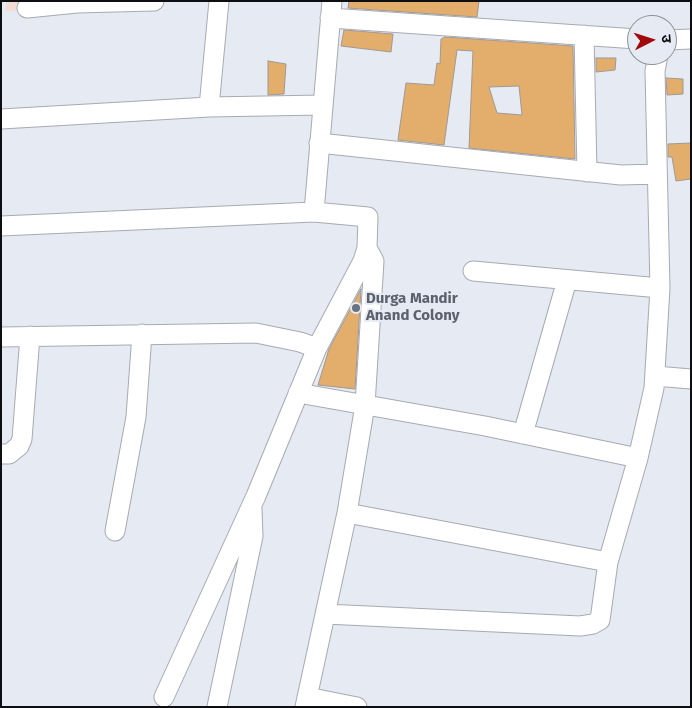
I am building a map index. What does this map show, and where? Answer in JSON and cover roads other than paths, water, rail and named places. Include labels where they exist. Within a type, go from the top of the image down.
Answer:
[{"type":"street","points":[[27,8],[77,3],[154,1]]},
{"type":"street","points":[[209,107],[219,1]]},
{"type":"street","points":[[314,212],[331,10],[627,38]]},
{"type":"street","points":[[584,35],[587,172]]},
{"type":"street","points":[[677,40],[691,39]]},
{"type":"street","points":[[325,614],[580,626],[593,624],[600,620],[608,562],[638,458],[655,376],[660,288],[654,71],[656,65]]},
{"type":"street","points":[[1,119],[209,107],[322,105]]},
{"type":"street","points":[[319,143],[587,172],[657,174]]},
{"type":"street","points":[[1,226],[314,212],[368,217],[367,248],[363,261],[317,348],[252,504],[164,697]]},
{"type":"street","points":[[357,707],[306,702],[347,513],[365,405],[374,261],[367,248]]},
{"type":"street","points":[[473,271],[660,288]]},
{"type":"street","points":[[523,434],[567,280]]},
{"type":"street","points":[[1,337],[256,333],[300,342],[317,348]]},
{"type":"street","points":[[116,531],[136,417],[142,334]]},
{"type":"street","points":[[1,454],[9,454],[19,446],[22,439],[30,336]]},
{"type":"street","points":[[655,376],[691,379]]},
{"type":"street","points":[[298,393],[523,434],[638,458]]},
{"type":"street","points":[[217,707],[253,536],[252,504]]},
{"type":"street","points":[[347,513],[608,562]]},
{"type":"place","name":"Durga Mandir Anand Colony","points":[[356,308]]}]
